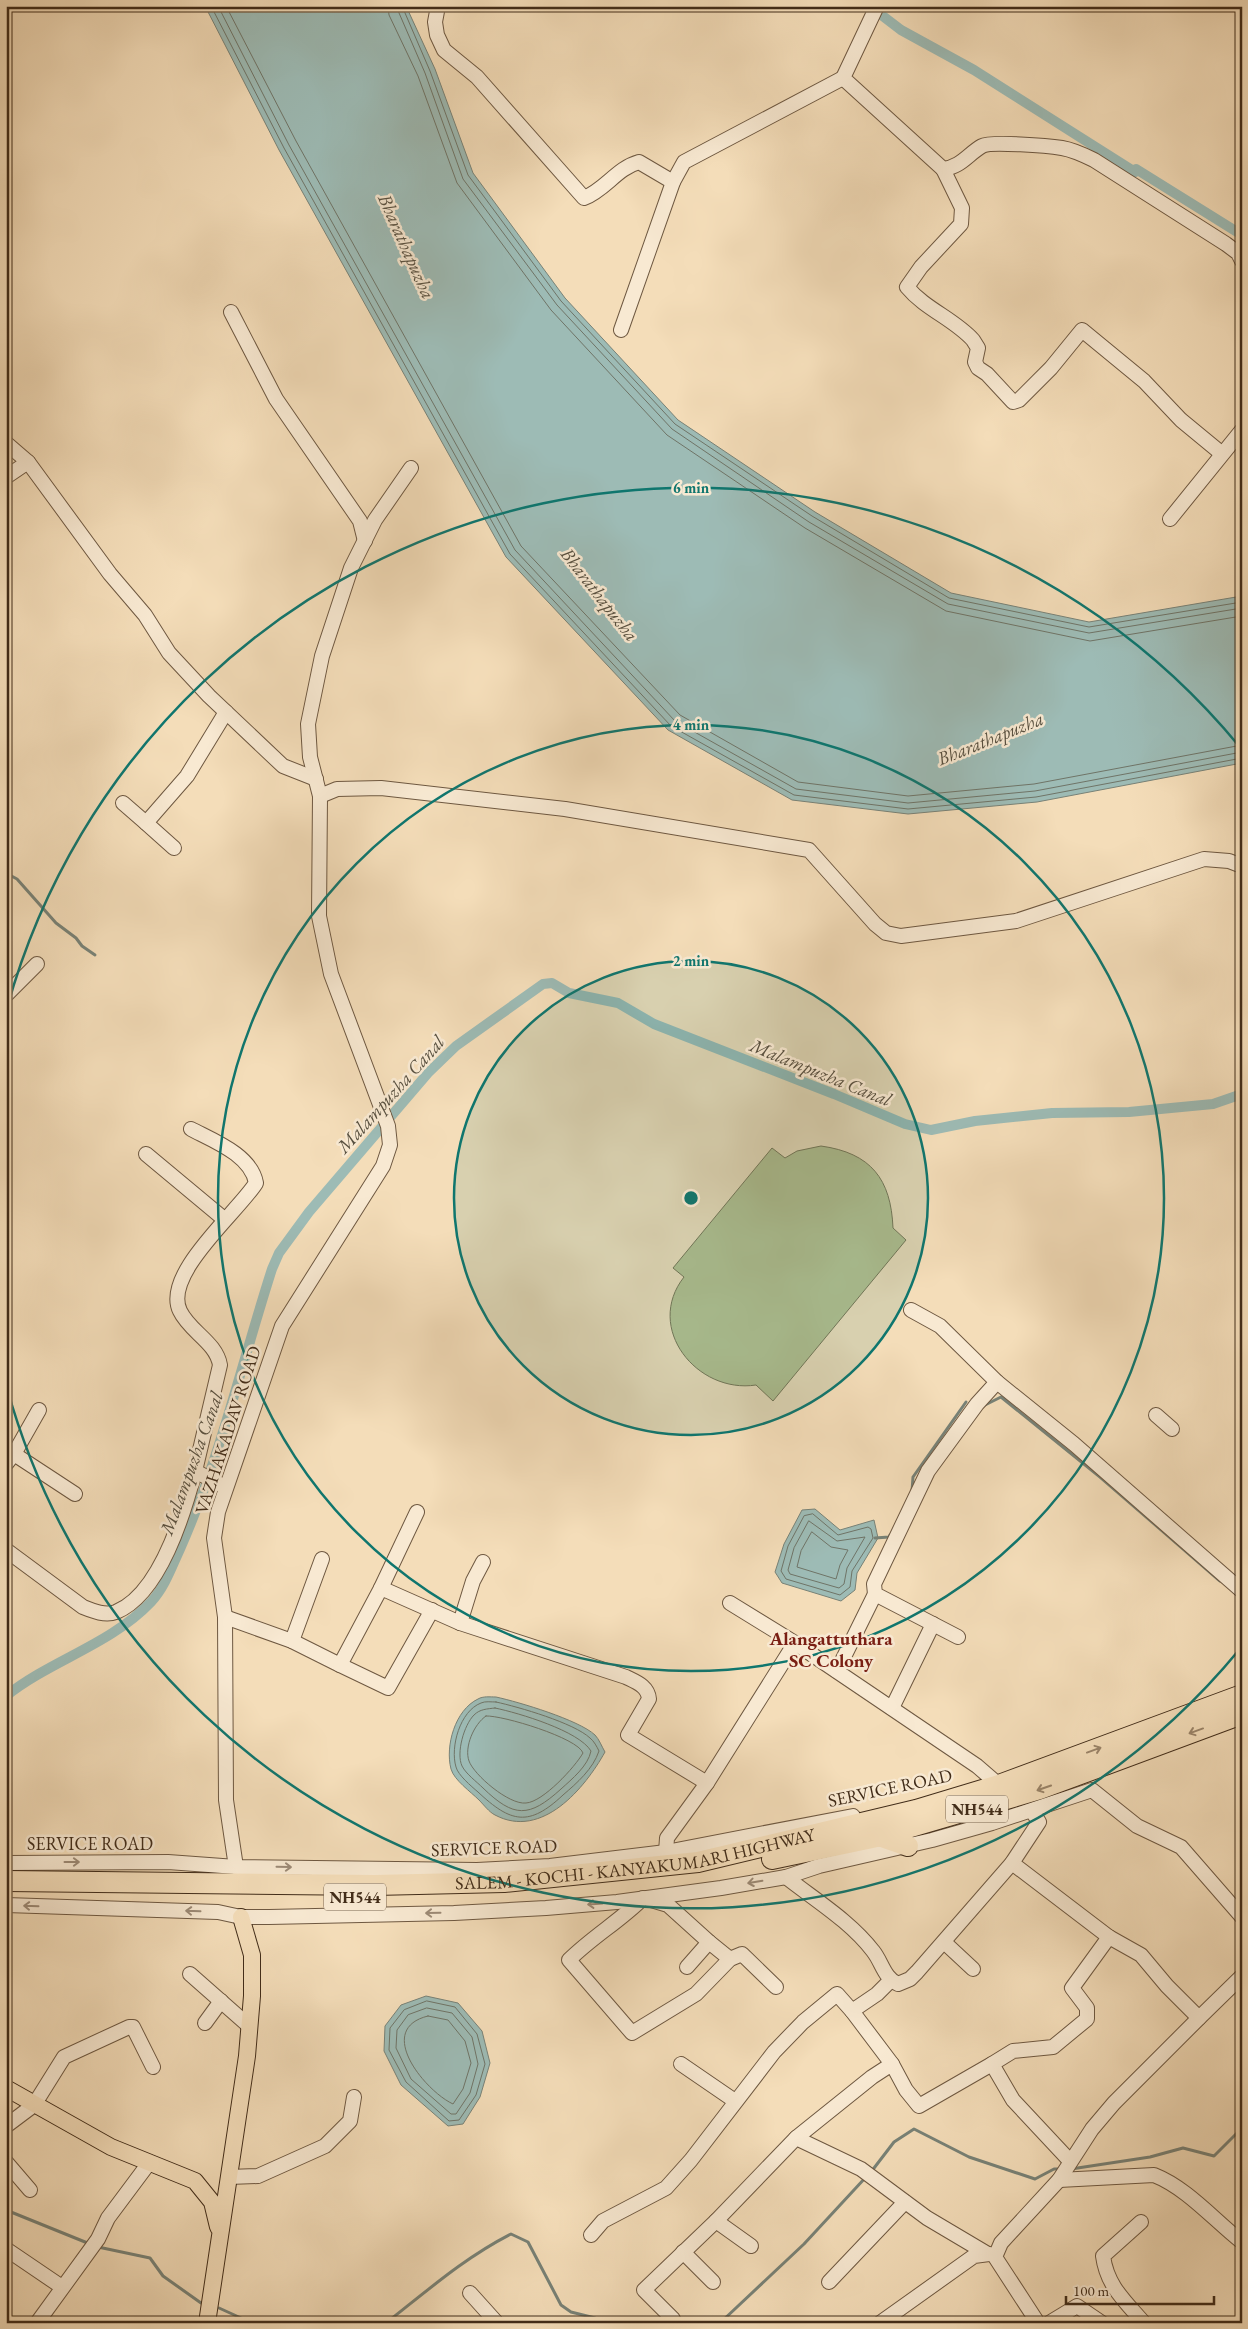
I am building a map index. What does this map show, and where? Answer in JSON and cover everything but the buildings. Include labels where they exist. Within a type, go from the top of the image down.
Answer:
[{"type":"highway","name":"SALEM - KOCHI - KANYAKUMARI HIGHWAY","points":[[6,1881],[375,1886],[504,1882],[698,1862],[916,1810],[976,1792],[1242,1695]]},
{"type":"highway","name":"SALEM - KOCHI - KANYAKUMARI HIGHWAY","points":[[6,1894],[467,1896],[535,1892],[703,1875],[879,1836],[1040,1789],[1242,1714]]},
{"type":"highway","points":[[879,1836],[908,1846]]},
{"type":"main road","points":[[207,2323],[249,2026],[252,1955],[241,1917]]},
{"type":"main road","points":[[6,2088],[111,2147],[195,2181],[212,2202],[219,2233]]},
{"type":"street","points":[[438,6],[435,22],[444,50],[477,77],[584,198],[592,195],[628,165],[640,162],[673,182]]},
{"type":"street","points":[[621,330],[673,182],[684,162],[843,78],[872,8]]},
{"type":"street","points":[[843,78],[943,169],[962,208],[961,224],[921,267],[907,287],[916,298],[926,303],[972,340],[978,348],[975,362],[978,368],[987,374],[1013,402],[1019,400],[1051,368],[1082,330],[1144,381],[1182,420],[1221,453]]},
{"type":"street","points":[[943,169],[952,168],[983,145],[999,143],[1061,148],[1078,152],[1094,160],[1226,244],[1238,253],[1242,261]]},
{"type":"street","points":[[231,312],[276,399],[360,521],[365,541]]},
{"type":"street","points":[[1170,519],[1221,453],[1242,430]]},
{"type":"street","points":[[6,443],[28,462],[110,574],[145,614],[169,653],[282,766],[316,779]]},
{"type":"street","points":[[6,477],[28,462]]},
{"type":"street","name":"VAZHAKADAV ROAD","points":[[236,1866],[226,1800],[225,1617],[214,1538],[225,1487],[282,1326],[383,1166],[390,1146],[388,1126],[382,1108],[331,974],[319,916],[320,796],[310,758],[308,724],[322,656],[352,568],[375,520],[411,468]]},
{"type":"street","points":[[146,823],[187,776],[226,712]]},
{"type":"street","points":[[320,796],[337,789],[381,788],[565,809],[810,850],[875,924],[886,933],[901,936],[1016,921],[1204,859],[1229,861],[1242,866]]},
{"type":"street","points":[[123,803],[174,848]]},
{"type":"street","points":[[6,995],[37,964]]},
{"type":"street","points":[[6,1550],[83,1607],[96,1612],[109,1613],[127,1606],[138,1596],[172,1544],[195,1471],[220,1365],[215,1351],[190,1327],[178,1309],[179,1289],[196,1256],[224,1219],[249,1194],[256,1183],[254,1171],[227,1149],[191,1129]]},
{"type":"street","points":[[146,1154],[224,1219]]},
{"type":"street","points":[[911,1310],[940,1326],[996,1382],[1074,1444],[1242,1591]]},
{"type":"street","points":[[837,1671],[874,1594],[874,1584],[928,1471],[977,1404],[996,1382]]},
{"type":"street","points":[[39,1410],[10,1459],[75,1494]]},
{"type":"street","points":[[1156,1415],[1172,1429]]},
{"type":"street","points":[[195,1471],[225,1487]]},
{"type":"street","points":[[340,1665],[381,1588],[417,1512]]},
{"type":"street","points":[[292,1641],[322,1559]]},
{"type":"street","points":[[460,1623],[482,1562]]},
{"type":"street","points":[[381,1588],[460,1623],[626,1677],[642,1685],[649,1692],[649,1698],[628,1734],[707,1783]]},
{"type":"street","points":[[874,1594],[958,1637]]},
{"type":"street","points":[[730,1603],[795,1642],[977,1766],[999,1784]]},
{"type":"street","points":[[225,1617],[292,1641],[388,1688],[432,1610]]},
{"type":"street","points":[[892,1708],[933,1624]]},
{"type":"street","points":[[666,1852],[667,1838],[707,1783],[795,1642]]},
{"type":"street","points":[[6,1905],[218,1912],[241,1917],[454,1913],[617,1902],[786,1878],[818,1866],[908,1846],[1032,1811],[1092,1790],[1136,1826],[1182,1847],[1242,1917]]},
{"type":"street","name":"SERVICE ROAD","points":[[6,1862],[168,1862],[236,1866],[477,1870],[550,1866],[666,1852],[869,1813],[949,1791],[976,1792]]},
{"type":"street","points":[[786,1878],[844,1921],[873,1951],[890,1981],[898,1984],[910,1980],[1012,1863],[1039,1822],[1032,1811]]},
{"type":"street","points":[[818,1866],[845,1844]]},
{"type":"street","points":[[1012,1863],[1109,1937],[1141,1955],[1167,1986],[1199,2018]]},
{"type":"street","points":[[643,1898],[668,1905],[730,1959]]},
{"type":"street","points":[[643,1898],[621,1918],[587,1942],[568,1960],[632,2033],[696,1994],[730,1959],[742,1954],[776,1988]]},
{"type":"street","points":[[591,2235],[603,2222],[666,2188],[691,2160],[735,2101],[780,2046],[803,2022],[837,1994],[892,2064],[906,2090],[919,2106],[1012,2051],[1054,2047],[1087,2019],[1087,2008],[1072,1988],[1109,1937]]},
{"type":"street","points":[[687,1967],[709,1942]]},
{"type":"street","points":[[944,1942],[974,1969]]},
{"type":"street","points":[[190,1974],[249,2026]]},
{"type":"street","points":[[880,2323],[974,2256],[990,2255],[1065,2170],[1114,2103],[1242,1976]]},
{"type":"street","points":[[852,2012],[877,1994],[890,1981]]},
{"type":"street","points":[[205,2023],[221,2001]]},
{"type":"street","points":[[6,2126],[34,2105],[64,2057],[129,2027],[133,2027],[152,2067]]},
{"type":"street","points":[[681,2064],[735,2101]]},
{"type":"street","points":[[668,2323],[673,2319],[644,2290],[716,2221],[796,2138],[872,2076],[892,2064]]},
{"type":"street","points":[[992,2064],[1013,2100],[1065,2170]]},
{"type":"street","points":[[229,2177],[258,2176],[325,2146],[350,2120],[354,2097]]},
{"type":"street","points":[[796,2138],[861,2169],[926,2218],[990,2255],[1038,2323]]},
{"type":"street","points":[[6,2162],[30,2190]]},
{"type":"street","points":[[37,2323],[98,2239],[108,2218],[149,2163]]},
{"type":"street","points":[[1065,2170],[1154,2175],[1166,2180],[1242,2242]]},
{"type":"street","points":[[829,2282],[905,2202]]},
{"type":"street","points":[[716,2221],[751,2246]]},
{"type":"street","points":[[1141,2222],[1103,2256],[1105,2273],[1120,2295],[1144,2323]]},
{"type":"street","points":[[6,2250],[62,2287]]},
{"type":"street","points":[[683,2252],[713,2282]]},
{"type":"street","points":[[470,2293],[497,2323]]},
{"type":"street","points":[[1049,2323],[1077,2306],[1102,2323]]},
{"type":"green space","points":[[821,1146],[853,1155],[875,1171],[883,1182],[888,1196],[893,1228],[906,1240],[773,1401],[756,1385],[734,1385],[714,1379],[697,1368],[683,1354],[674,1336],[670,1317],[673,1297],[684,1277],[673,1268],[772,1148],[785,1158],[797,1151]]},
{"type":"water","name":"Bharathapuzha","points":[[205,6],[406,6],[435,69],[473,173],[565,298],[678,420],[815,512],[951,593],[1089,622],[1242,596],[1242,763],[1037,802],[908,814],[792,800],[668,730],[506,557],[279,150]]},
{"type":"water","points":[[815,1509],[840,1530],[874,1520],[878,1538],[857,1573],[855,1590],[841,1601],[782,1583],[775,1572],[784,1544],[802,1510]]},
{"type":"water","points":[[496,1697],[533,1707],[576,1723],[595,1735],[605,1752],[586,1781],[574,1794],[545,1816],[529,1821],[512,1821],[495,1815],[459,1782],[451,1769],[449,1750],[451,1740],[463,1711],[478,1699]]},
{"type":"water","points":[[426,1996],[458,2003],[482,2031],[490,2063],[480,2097],[463,2124],[448,2126],[401,2085],[384,2051],[385,2026],[401,2005]]},
{"type":"waterway","points":[[871,7],[901,30],[974,70],[1135,172],[1136,169],[1242,235]]},
{"type":"waterway","points":[[6,873],[17,879],[56,923],[95,955]]},
{"type":"waterway","name":"Malampuzha Canal","points":[[6,1696],[23,1683],[117,1630],[135,1617],[156,1596],[168,1576],[180,1549],[207,1480],[272,1269],[279,1253],[309,1212],[428,1073],[456,1046],[543,984],[552,983],[569,993],[618,1003],[654,1024],[834,1094],[905,1124],[931,1130],[975,1121],[1052,1113],[1129,1112],[1213,1104],[1242,1094]]},
{"type":"waterway","points":[[983,1406],[1001,1397],[1100,1477],[1220,1581]]},
{"type":"waterway","points":[[912,1491],[913,1477],[966,1402]]},
{"type":"waterway","points":[[875,1538],[889,1537],[890,1535]]},
{"type":"waterway","points":[[1235,1593],[1242,1600]]},
{"type":"waterway","points":[[1071,2169],[1150,2157],[1183,2148],[1214,2156],[1242,2128]]},
{"type":"waterway","points":[[871,2172],[894,2142],[914,2129],[969,2157],[1035,2179],[1054,2169],[1060,2169]]},
{"type":"waterway","points":[[720,2323],[804,2244],[866,2177]]},
{"type":"waterway","points":[[6,2210],[90,2244]]},
{"type":"waterway","points":[[386,2323],[462,2264],[511,2234],[528,2242],[561,2305],[571,2312],[595,2318],[599,2323]]},
{"type":"waterway","points":[[98,2247],[150,2258],[163,2276],[201,2303]]},
{"type":"waterway","points":[[219,2308],[252,2323]]},
{"type":"district","name":"Alangattuthara SC Colony","points":[[831,1649]]}]
